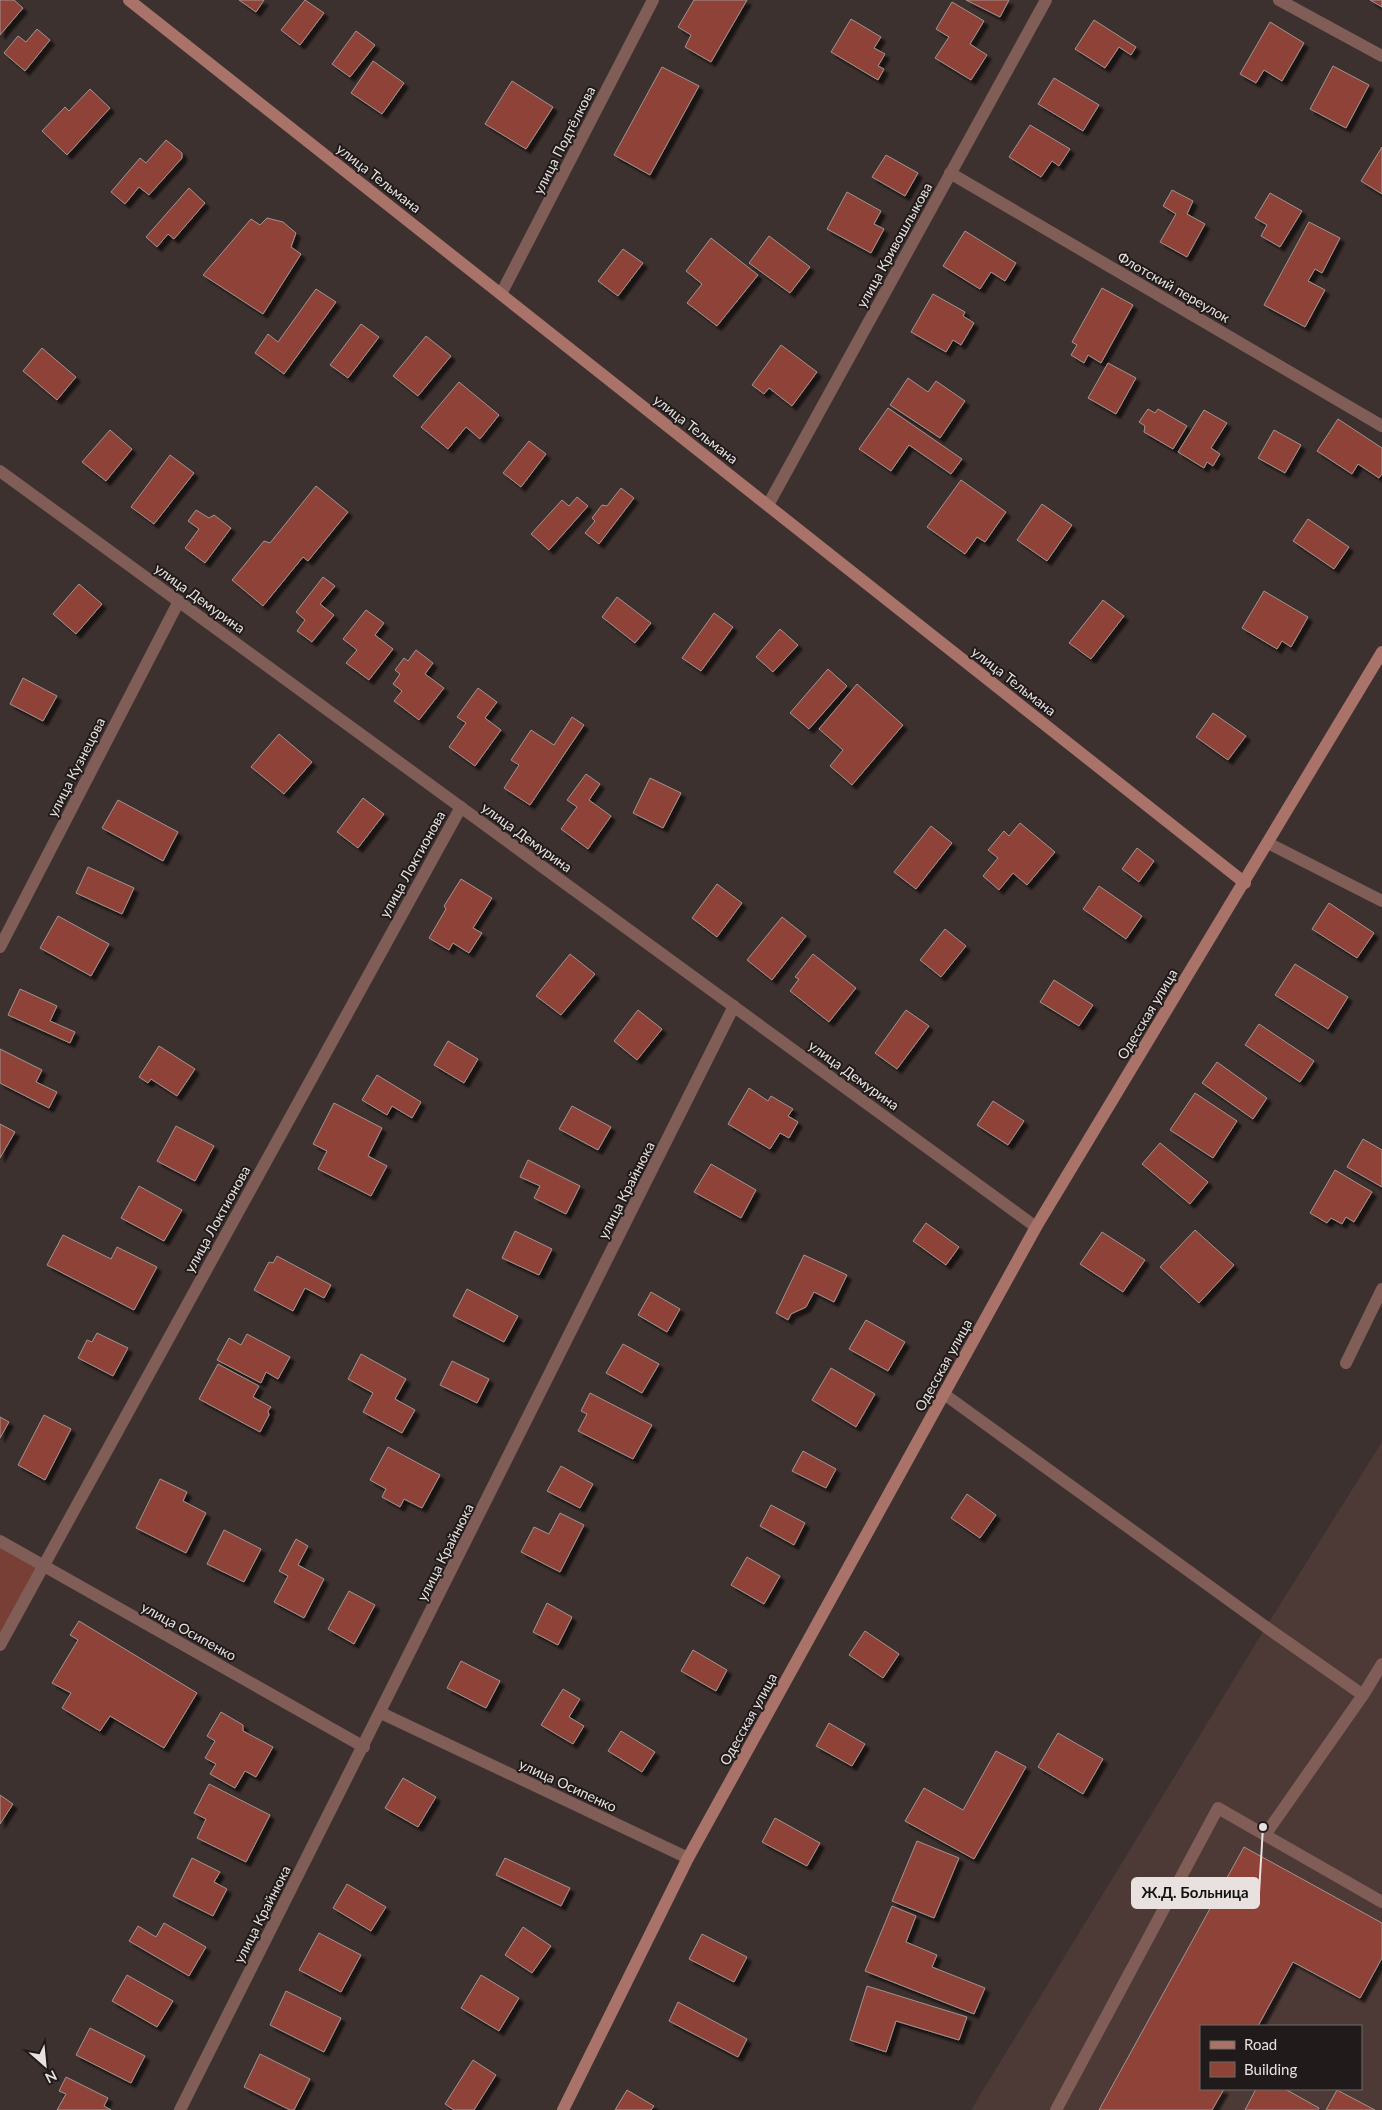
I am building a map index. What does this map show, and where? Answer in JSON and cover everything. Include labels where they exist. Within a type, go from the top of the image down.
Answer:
[{"type":"main road","name":"улица Тельмана","points":[[129,0],[1244,882]]},
{"type":"main road","name":"Одесская улица","points":[[563,2110],[688,1858],[1036,1227],[1382,652]]},
{"type":"street","name":"улица Подтёлкова","points":[[500,294],[654,0]]},
{"type":"street","name":"улица Кривошлыкова","points":[[768,505],[1046,0]]},
{"type":"street","points":[[1279,0],[1382,56]]},
{"type":"street","name":"Флотский переулок","points":[[950,173],[1382,426]]},
{"type":"street","name":"улица Демурина","points":[[0,471],[1036,1227]]},
{"type":"street","name":"улица Кузнецова","points":[[0,947],[179,602]]},
{"type":"street","name":"улица Локтионова","points":[[0,1645],[461,807]]},
{"type":"street","points":[[1268,843],[1382,901]]},
{"type":"street","name":"улица Крайнюка","points":[[180,2110],[364,1747],[734,1006]]},
{"type":"street","points":[[1346,1363],[1382,1289]]},
{"type":"street","points":[[944,1394],[1363,1695]]},
{"type":"street","name":"улица Осипенко","points":[[0,1541],[364,1747]]},
{"type":"street","points":[[1265,1835],[1363,1695],[1382,1664]]},
{"type":"street","name":"улица Осипенко","points":[[381,1713],[688,1858]]},
{"type":"street","points":[[1056,2110],[1218,1808],[1382,1902]]},
{"type":"shaded area","points":[[1382,1442],[1382,2110],[971,2110],[1266,1627]]},
{"type":"shaded area","points":[[0,1541],[44,1566],[0,1645]]},
{"type":"building","points":[[0,0],[14,0],[23,8],[0,35]]},
{"type":"building","points":[[239,0],[264,0],[256,12]]},
{"type":"building","points":[[305,0],[324,13],[300,45],[281,30]]},
{"type":"building","points":[[694,0],[747,0],[711,62],[685,47],[691,35],[678,27]]},
{"type":"building","points":[[966,0],[1009,0],[1000,17]]},
{"type":"building","points":[[1370,0],[1382,0],[1382,7]]},
{"type":"building","points":[[952,2],[984,21],[970,44],[987,55],[971,80],[935,58],[949,37],[936,29]]},
{"type":"building","points":[[851,19],[881,37],[874,48],[885,54],[878,66],[884,69],[878,80],[831,52]]},
{"type":"building","points":[[1094,20],[1136,47],[1131,55],[1119,47],[1105,68],[1075,49]]},
{"type":"building","points":[[1270,22],[1304,43],[1282,81],[1264,70],[1256,83],[1240,74]]},
{"type":"building","points":[[37,29],[50,40],[25,71],[4,53],[18,36],[26,42]]},
{"type":"building","points":[[356,31],[375,45],[350,77],[332,64]]},
{"type":"building","points":[[373,61],[404,83],[382,114],[351,93]]},
{"type":"building","points":[[1333,66],[1369,85],[1346,128],[1310,109]]},
{"type":"building","points":[[662,67],[699,86],[650,175],[614,155]]},
{"type":"building","points":[[1054,78],[1099,105],[1083,131],[1038,104]]},
{"type":"building","points":[[512,81],[553,107],[526,149],[485,124]]},
{"type":"building","points":[[90,89],[110,108],[67,155],[42,131],[65,107],[69,111]]},
{"type":"building","points":[[1030,125],[1070,149],[1059,166],[1052,161],[1041,177],[1009,157]]},
{"type":"building","points":[[166,140],[182,153],[182,158],[149,195],[139,187],[125,204],[111,192],[140,158],[146,163]]},
{"type":"building","points":[[1382,147],[1382,194],[1361,181]]},
{"type":"building","points":[[886,155],[918,173],[905,196],[872,177]]},
{"type":"building","points":[[189,188],[205,203],[174,239],[168,234],[157,247],[146,237]]},
{"type":"building","points":[[1172,190],[1193,201],[1187,214],[1205,224],[1187,257],[1160,242],[1176,214],[1163,206]]},
{"type":"building","points":[[847,192],[881,211],[874,224],[884,229],[871,253],[827,229]]},
{"type":"building","points":[[1270,193],[1302,211],[1280,247],[1261,236],[1267,225],[1255,218]]},
{"type":"building","points":[[267,218],[283,222],[296,233],[291,247],[301,254],[263,314],[203,275],[251,219],[260,225]]},
{"type":"building","points":[[1309,222],[1340,238],[1322,273],[1315,269],[1308,281],[1325,290],[1305,327],[1264,305]]},
{"type":"building","points":[[965,231],[1016,263],[1005,281],[991,272],[980,289],[943,266]]},
{"type":"building","points":[[769,236],[810,267],[790,293],[749,263]]},
{"type":"building","points":[[711,238],[758,275],[717,326],[687,303],[702,284],[686,271]]},
{"type":"building","points":[[623,249],[643,263],[618,296],[598,281]]},
{"type":"building","points":[[1102,288],[1133,305],[1101,363],[1088,355],[1084,363],[1071,355],[1077,345],[1072,342]]},
{"type":"building","points":[[316,289],[336,302],[284,374],[255,353],[268,334],[278,342]]},
{"type":"building","points":[[933,294],[965,312],[963,316],[974,323],[961,345],[953,340],[946,352],[911,332]]},
{"type":"building","points":[[361,324],[379,337],[348,378],[330,365]]},
{"type":"building","points":[[426,336],[451,356],[418,396],[393,376]]},
{"type":"building","points":[[781,345],[817,372],[792,406],[769,388],[764,394],[752,385]]},
{"type":"building","points":[[42,348],[76,377],[57,400],[23,371]]},
{"type":"building","points":[[1108,363],[1136,378],[1116,414],[1088,398]]},
{"type":"building","points":[[908,378],[928,392],[936,381],[965,401],[940,438],[890,405]]},
{"type":"building","points":[[459,382],[499,415],[480,439],[466,427],[448,449],[421,427]]},
{"type":"building","points":[[888,408],[962,459],[951,474],[909,445],[891,471],[859,449]]},
{"type":"building","points":[[1148,409],[1155,413],[1158,409],[1187,426],[1173,449],[1144,432],[1145,426],[1139,422]]},
{"type":"building","points":[[1204,410],[1227,423],[1211,448],[1220,454],[1213,466],[1207,462],[1204,468],[1178,452]]},
{"type":"building","points":[[1338,419],[1382,448],[1382,474],[1379,478],[1358,464],[1352,474],[1317,451]]},
{"type":"building","points":[[110,430],[132,449],[106,481],[82,462]]},
{"type":"building","points":[[1274,430],[1301,445],[1285,473],[1258,458]]},
{"type":"building","points":[[529,441],[546,454],[521,487],[503,473]]},
{"type":"building","points":[[170,455],[194,473],[154,524],[131,507]]},
{"type":"building","points":[[961,480],[1006,512],[985,542],[977,537],[965,554],[927,527]]},
{"type":"building","points":[[316,486],[348,512],[308,561],[303,557],[263,606],[232,580],[264,541],[270,543]]},
{"type":"building","points":[[621,488],[634,498],[599,544],[585,533],[595,521],[592,518],[602,505],[607,506]]},
{"type":"building","points":[[577,497],[588,506],[549,550],[531,534],[562,500],[569,506]]},
{"type":"building","points":[[1042,504],[1072,525],[1047,561],[1017,540]]},
{"type":"building","points":[[196,510],[209,518],[214,515],[231,528],[205,563],[185,548],[199,529],[188,521]]},
{"type":"building","points":[[1308,519],[1349,547],[1334,569],[1293,541]]},
{"type":"building","points":[[323,577],[335,586],[320,604],[334,615],[312,642],[297,631],[305,620],[296,612]]},
{"type":"building","points":[[79,584],[102,604],[76,634],[53,614]]},
{"type":"building","points":[[1264,591],[1308,617],[1291,647],[1282,641],[1277,649],[1242,628]]},
{"type":"building","points":[[617,597],[651,623],[635,643],[602,617]]},
{"type":"building","points":[[1103,600],[1124,616],[1091,659],[1069,643]]},
{"type":"building","points":[[366,610],[384,623],[375,635],[393,649],[369,680],[346,663],[357,650],[343,639]]},
{"type":"building","points":[[714,613],[733,627],[701,671],[682,658]]},
{"type":"building","points":[[780,629],[798,645],[773,672],[756,657]]},
{"type":"building","points":[[416,650],[433,663],[425,674],[444,688],[419,720],[394,701],[402,691],[393,684],[400,674],[395,670],[404,658],[408,661]]},
{"type":"building","points":[[828,669],[847,686],[809,729],[790,713]]},
{"type":"building","points":[[23,678],[57,696],[43,721],[10,704]]},
{"type":"building","points":[[857,684],[903,725],[852,785],[830,766],[843,750],[819,729]]},
{"type":"building","points":[[478,688],[497,702],[485,718],[501,730],[475,766],[449,747],[466,723],[457,717]]},
{"type":"building","points":[[1213,713],[1246,736],[1228,760],[1196,737]]},
{"type":"building","points":[[572,717],[584,725],[530,805],[504,788],[519,765],[511,760],[531,730],[554,745]]},
{"type":"building","points":[[279,734],[312,762],[284,794],[251,767]]},
{"type":"building","points":[[586,774],[600,784],[589,800],[611,816],[588,849],[561,829],[577,807],[567,800]]},
{"type":"building","points":[[650,778],[681,793],[663,828],[633,813]]},
{"type":"building","points":[[363,798],[384,814],[358,848],[337,832]]},
{"type":"building","points":[[118,800],[178,832],[163,861],[102,828]]},
{"type":"building","points":[[1020,823],[1055,852],[1027,885],[1013,873],[999,890],[983,876],[998,858],[988,850],[1004,831],[1009,836]]},
{"type":"building","points":[[931,826],[952,843],[916,889],[894,872]]},
{"type":"building","points":[[1137,848],[1154,861],[1139,882],[1122,869]]},
{"type":"building","points":[[88,867],[134,888],[122,914],[76,893]]},
{"type":"building","points":[[461,879],[492,898],[473,928],[482,933],[469,953],[453,943],[449,950],[429,938],[446,909],[444,906]]},
{"type":"building","points":[[717,884],[742,903],[717,937],[692,918]]},
{"type":"building","points":[[1099,886],[1142,916],[1126,939],[1083,909]]},
{"type":"building","points":[[1329,903],[1374,933],[1357,958],[1312,929]]},
{"type":"building","points":[[58,916],[109,944],[91,976],[40,948]]},
{"type":"building","points":[[782,917],[806,936],[772,980],[747,960]]},
{"type":"building","points":[[945,929],[966,946],[941,977],[920,960]]},
{"type":"building","points":[[570,954],[595,974],[561,1015],[536,996]]},
{"type":"building","points":[[813,954],[856,988],[829,1022],[790,991],[799,979],[795,977]]},
{"type":"building","points":[[1295,964],[1348,997],[1328,1029],[1275,995]]},
{"type":"building","points":[[1054,980],[1093,1005],[1079,1026],[1040,1002]]},
{"type":"building","points":[[20,989],[57,1006],[50,1021],[75,1032],[70,1043],[8,1015]]},
{"type":"building","points":[[638,1010],[662,1029],[637,1060],[614,1041]]},
{"type":"building","points":[[906,1010],[929,1026],[897,1069],[875,1053]]},
{"type":"building","points":[[1259,1024],[1314,1061],[1300,1082],[1245,1045]]},
{"type":"building","points":[[448,1041],[478,1059],[464,1083],[434,1065]]},
{"type":"building","points":[[159,1046],[195,1069],[177,1096],[151,1079],[148,1083],[139,1077]]},
{"type":"building","points":[[0,1049],[42,1070],[36,1082],[57,1092],[49,1108],[0,1083]]},
{"type":"building","points":[[1217,1062],[1267,1098],[1253,1119],[1202,1083]]},
{"type":"building","points":[[377,1075],[421,1102],[412,1118],[392,1106],[387,1115],[362,1100]]},
{"type":"building","points":[[749,1088],[768,1101],[771,1096],[793,1109],[788,1116],[798,1122],[789,1138],[780,1133],[770,1149],[728,1124]]},
{"type":"building","points":[[1195,1093],[1237,1121],[1213,1158],[1170,1130]]},
{"type":"building","points":[[993,1101],[1024,1121],[1008,1145],[977,1125]]},
{"type":"building","points":[[334,1103],[382,1128],[368,1156],[387,1166],[371,1196],[318,1169],[327,1151],[313,1144]]},
{"type":"building","points":[[572,1106],[611,1127],[598,1150],[559,1129]]},
{"type":"building","points":[[0,1124],[15,1132],[0,1158]]},
{"type":"building","points":[[176,1126],[214,1146],[195,1181],[157,1161]]},
{"type":"building","points":[[1363,1139],[1382,1150],[1382,1187],[1347,1167]]},
{"type":"building","points":[[1160,1143],[1208,1182],[1190,1204],[1142,1164]]},
{"type":"building","points":[[528,1160],[580,1186],[566,1214],[534,1198],[540,1186],[520,1177]]},
{"type":"building","points":[[711,1164],[756,1190],[741,1218],[694,1192]]},
{"type":"building","points":[[1335,1170],[1372,1192],[1354,1222],[1346,1217],[1342,1224],[1331,1218],[1327,1223],[1310,1213]]},
{"type":"building","points":[[139,1186],[182,1210],[164,1241],[121,1218]]},
{"type":"building","points":[[926,1223],[959,1247],[946,1265],[913,1241]]},
{"type":"building","points":[[1195,1230],[1234,1265],[1199,1303],[1160,1267]]},
{"type":"building","points":[[515,1231],[552,1249],[539,1275],[502,1258]]},
{"type":"building","points":[[1102,1232],[1145,1260],[1123,1292],[1080,1264]]},
{"type":"building","points":[[63,1235],[111,1259],[117,1247],[157,1267],[134,1310],[47,1265]]},
{"type":"building","points":[[804,1255],[847,1275],[834,1302],[814,1292],[806,1307],[791,1314],[788,1320],[776,1313]]},
{"type":"building","points":[[277,1256],[331,1285],[324,1298],[305,1288],[293,1311],[254,1290],[269,1262],[273,1263]]},
{"type":"building","points":[[467,1289],[518,1316],[504,1342],[453,1316]]},
{"type":"building","points":[[651,1292],[680,1309],[667,1332],[638,1315]]},
{"type":"building","points":[[866,1320],[905,1342],[888,1371],[849,1349]]},
{"type":"building","points":[[97,1333],[128,1348],[113,1376],[78,1358],[87,1340],[92,1342]]},
{"type":"building","points":[[247,1334],[290,1357],[278,1379],[266,1372],[261,1383],[217,1360],[229,1338],[241,1345]]},
{"type":"building","points":[[623,1344],[659,1364],[642,1393],[606,1373]]},
{"type":"building","points":[[361,1354],[406,1379],[395,1399],[415,1410],[402,1433],[363,1412],[373,1393],[348,1379]]},
{"type":"building","points":[[452,1361],[489,1379],[477,1403],[440,1385]]},
{"type":"building","points":[[218,1364],[259,1386],[253,1397],[271,1407],[260,1432],[199,1399]]},
{"type":"building","points":[[831,1368],[875,1394],[856,1427],[812,1400]]},
{"type":"building","points":[[590,1393],[652,1425],[633,1459],[578,1431],[587,1414],[581,1411]]},
{"type":"building","points":[[44,1415],[71,1429],[45,1480],[18,1465]]},
{"type":"building","points":[[0,1417],[9,1422],[0,1438]]},
{"type":"building","points":[[388,1447],[440,1475],[422,1508],[404,1499],[400,1507],[382,1497],[386,1489],[370,1480]]},
{"type":"building","points":[[803,1451],[836,1469],[826,1488],[792,1471]]},
{"type":"building","points":[[561,1466],[593,1484],[580,1508],[547,1491]]},
{"type":"building","points":[[160,1479],[187,1492],[183,1501],[206,1513],[186,1553],[136,1528]]},
{"type":"building","points":[[967,1494],[996,1515],[980,1538],[951,1518]]},
{"type":"building","points":[[771,1505],[805,1523],[794,1545],[760,1526]]},
{"type":"building","points":[[560,1513],[584,1525],[560,1572],[521,1552],[534,1527],[549,1534]]},
{"type":"building","points":[[224,1530],[261,1549],[244,1582],[207,1564]]},
{"type":"building","points":[[296,1539],[308,1546],[298,1565],[324,1579],[304,1618],[274,1602],[288,1576],[279,1571]]},
{"type":"building","points":[[747,1557],[780,1576],[764,1604],[731,1585]]},
{"type":"building","points":[[349,1591],[375,1605],[354,1644],[328,1629]]},
{"type":"building","points":[[547,1603],[572,1617],[558,1645],[533,1632]]},
{"type":"building","points":[[79,1621],[197,1693],[164,1748],[110,1716],[100,1731],[62,1708],[71,1693],[52,1683],[78,1640],[70,1635]]},
{"type":"building","points":[[865,1631],[899,1654],[883,1678],[849,1655]]},
{"type":"building","points":[[693,1650],[727,1670],[716,1691],[681,1671]]},
{"type":"building","points":[[461,1661],[500,1681],[486,1708],[447,1688]]},
{"type":"building","points":[[563,1689],[580,1699],[569,1717],[584,1726],[573,1744],[541,1725]]},
{"type":"building","points":[[221,1712],[243,1725],[243,1731],[273,1747],[256,1777],[245,1771],[235,1788],[210,1774],[216,1764],[205,1758],[215,1741],[207,1736]]},
{"type":"building","points":[[829,1723],[865,1744],[852,1766],[816,1746]]},
{"type":"building","points":[[621,1731],[655,1752],[642,1772],[608,1751]]},
{"type":"building","points":[[1058,1733],[1103,1759],[1083,1794],[1038,1767]]},
{"type":"building","points":[[996,1751],[1026,1767],[974,1859],[905,1821],[924,1788],[963,1810]]},
{"type":"building","points":[[403,1778],[436,1797],[418,1827],[385,1808]]},
{"type":"building","points":[[209,1784],[270,1815],[246,1862],[197,1838],[206,1819],[194,1813]]},
{"type":"building","points":[[0,1795],[13,1804],[0,1824]]},
{"type":"building","points":[[775,1818],[820,1843],[807,1866],[762,1842]]},
{"type":"building","points":[[917,1841],[959,1858],[934,1918],[892,1901]]},
{"type":"building","points":[[1244,1847],[1382,1923],[1382,1958],[1360,1998],[1293,1962],[1259,2025],[1200,2025],[1200,2090],[1223,2090],[1212,2110],[1099,2110]]},
{"type":"building","points":[[192,1858],[220,1872],[214,1882],[227,1889],[213,1916],[173,1896]]},
{"type":"building","points":[[505,1858],[570,1888],[561,1906],[496,1875]]},
{"type":"building","points":[[347,1884],[386,1907],[371,1931],[333,1908]]},
{"type":"building","points":[[892,1906],[916,1916],[906,1942],[937,1955],[932,1967],[985,1988],[974,2014],[865,1971]]},
{"type":"building","points":[[164,1923],[206,1947],[189,1976],[129,1941],[138,1926],[156,1937]]},
{"type":"building","points":[[523,1927],[551,1946],[532,1973],[505,1955]]},
{"type":"building","points":[[319,1933],[361,1955],[341,1992],[299,1970]]},
{"type":"building","points":[[702,1934],[747,1957],[734,1982],[689,1959]]},
{"type":"building","points":[[127,1975],[173,2001],[157,2027],[112,2001]]},
{"type":"building","points":[[481,1975],[519,1998],[499,2031],[461,2008]]},
{"type":"building","points":[[867,1986],[967,2017],[959,2040],[896,2021],[886,2052],[850,2040]]},
{"type":"building","points":[[286,1991],[341,2018],[324,2052],[270,2025]]},
{"type":"building","points":[[678,2002],[747,2039],[738,2057],[669,2021]]},
{"type":"building","points":[[90,2028],[145,2056],[131,2083],[76,2055]]},
{"type":"building","points":[[260,2054],[310,2079],[294,2110],[290,2110],[244,2087]]},
{"type":"building","points":[[473,2060],[496,2075],[474,2110],[454,2110],[445,2104]]},
{"type":"building","points":[[66,2077],[108,2098],[104,2106],[111,2110],[57,2110],[66,2094],[59,2091]]},
{"type":"building","points":[[627,2090],[654,2106],[651,2110],[615,2110]]},
{"type":"building","points":[[1255,2090],[1287,2090],[1319,2108],[1318,2110],[1245,2110]]},
{"type":"building","points":[[1337,2090],[1375,2110],[1326,2110]]},
{"type":"place","name":"Ж.Д. Больница","points":[[1263,1827]]}]
